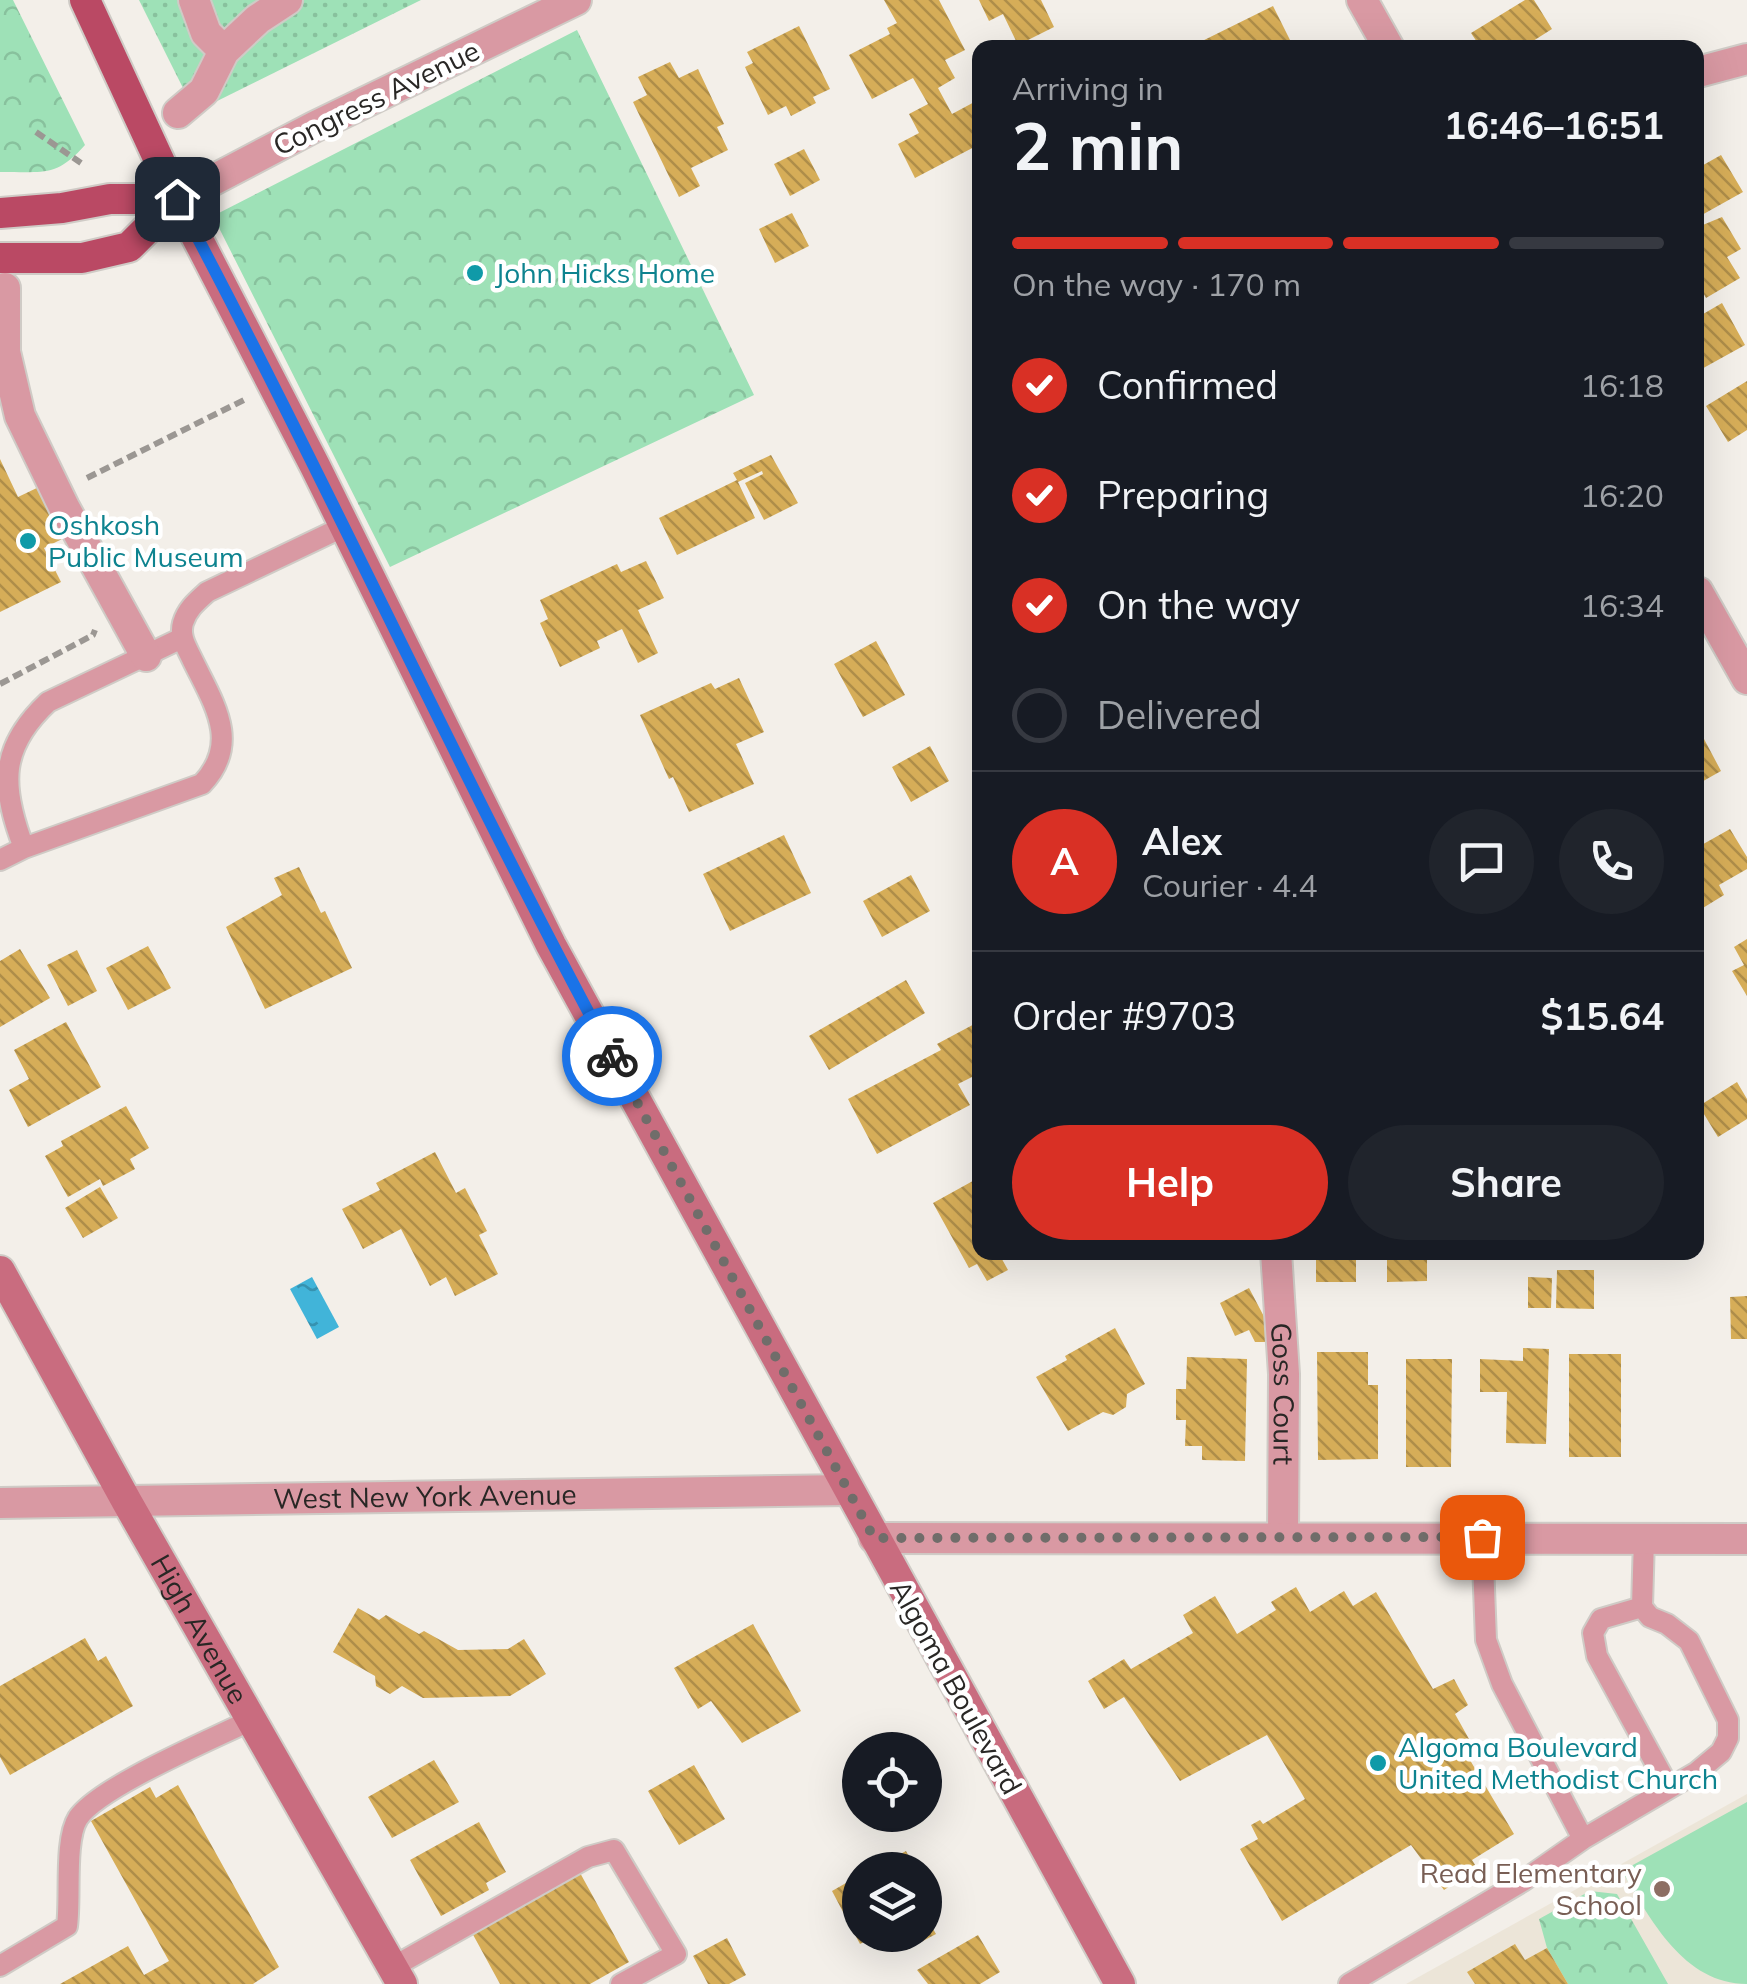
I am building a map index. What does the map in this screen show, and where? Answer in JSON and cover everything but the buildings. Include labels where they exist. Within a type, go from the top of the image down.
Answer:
[{"type":"main road","name":"Algoma Boulevard","points":[[85,0],[177,199],[345,526],[551,945],[1120,1984]]},
{"type":"main road","name":"Congress Avenue","points":[[0,213],[110,199],[177,199]]},
{"type":"main road","name":"Congress Avenue","points":[[3,273],[129,247],[177,199]]},
{"type":"main road","name":"High Avenue","points":[[0,1270],[127,1502],[398,1976]]},
{"type":"street","points":[[194,0],[206,33],[224,51]]},
{"type":"street","points":[[178,112],[204,91],[224,51],[258,19],[287,0]]},
{"type":"street","name":"Congress Avenue","points":[[177,199],[314,127],[576,0]]},
{"type":"street","points":[[1362,0],[1384,40]]},
{"type":"street","points":[[1704,70],[1747,59]]},
{"type":"street","points":[[3,273],[5,352],[20,416],[32,446],[146,656]]},
{"type":"street","points":[[1704,603],[1747,679]]},
{"type":"street","name":"Goss Court","points":[[1277,1260],[1284,1374],[1283,1536]]},
{"type":"street","name":"West New York Avenue","points":[[0,1503],[848,1490]]},
{"type":"street","points":[[874,1538],[1747,1539]]},
{"type":"lane","points":[[0,860],[202,784],[216,769],[222,742],[220,721],[182,638],[182,626],[191,607],[208,592],[345,526]]},
{"type":"lane","points":[[24,848],[2,793],[0,773],[9,740],[48,702],[182,638]]},
{"type":"lane","points":[[1482,1537],[1486,1640],[1502,1684],[1583,1838]]},
{"type":"lane","points":[[1349,1984],[1523,1882],[1583,1838],[1697,1772],[1721,1752],[1728,1738],[1728,1720],[1689,1641],[1668,1624],[1650,1617],[1642,1607],[1644,1538]]},
{"type":"lane","points":[[1642,1607],[1600,1619],[1593,1634],[1598,1656],[1669,1788]]},
{"type":"lane","points":[[0,1966],[66,1926],[71,1846],[77,1819],[106,1792],[253,1719]]},
{"type":"lane","points":[[398,1976],[588,1857],[614,1850],[676,1954],[621,1984]]},
{"type":"path","points":[[36,132],[81,163]]},
{"type":"path","points":[[72,486],[274,386]]},
{"type":"path","points":[[0,684],[92,635],[111,592]]},
{"type":"shaded area","name":"Read Elementary School","points":[[1747,1794],[1747,1984],[1406,1984]]},
{"type":"green space","points":[[0,0],[13,0],[85,145],[65,163],[47,171],[0,172]]},
{"type":"green space","points":[[139,0],[421,0],[195,112]]},
{"type":"green space","points":[[577,30],[754,395],[390,567],[213,216]]},
{"type":"green space","points":[[1747,1802],[1747,1984],[1725,1981],[1687,1961],[1657,1928],[1622,1871]]},
{"type":"green space","points":[[1590,1891],[1617,1894],[1668,1984],[1568,1984],[1547,1948],[1539,1919]]},
{"type":"water","points":[[312,1277],[339,1327],[317,1339],[290,1289]]},
{"type":"way so far","points":[[612,1056],[874,1538],[1482,1537]]},
{"type":"place","name":"John Hicks Home","points":[[475,273]]},
{"type":"place","name":"Oshkosh Public Museum","points":[[28,541]]},
{"type":"place","name":"Algoma Boulevard United Methodist Church","points":[[1378,1763]]},
{"type":"place","name":"Read Elementary School","points":[[1662,1889]]},
{"type":"route","points":[[177,199],[316,466],[551,945],[612,1056]]}]
